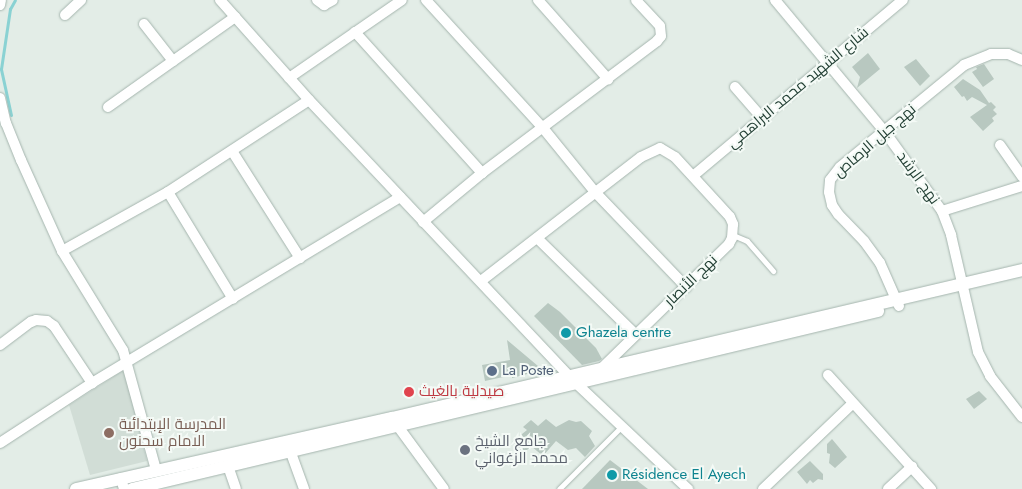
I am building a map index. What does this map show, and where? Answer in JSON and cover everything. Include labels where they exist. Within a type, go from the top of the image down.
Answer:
[{"type":"street","points":[[0,5],[2,0]]},
{"type":"street","points":[[64,14],[81,0]]},
{"type":"street","points":[[220,0],[309,100],[574,380],[688,489]]},
{"type":"street","points":[[317,0],[324,5],[333,0]]},
{"type":"street","points":[[289,78],[402,0]]},
{"type":"street","points":[[426,0],[543,128],[595,192],[686,287]]},
{"type":"street","points":[[538,0],[608,79]]},
{"type":"street","points":[[423,222],[482,173],[608,79],[661,36],[660,26],[636,0]]},
{"type":"street","name":"نهج الرشد","points":[[775,0],[885,132],[942,210],[952,234],[978,352],[990,376],[1022,416]]},
{"type":"street","name":"شارع الشهيد محمد البراهمي","points":[[693,176],[903,0]]},
{"type":"street","points":[[108,107],[235,17]]},
{"type":"street","points":[[144,24],[173,61]]},
{"type":"street","points":[[354,32],[482,173]]},
{"type":"street","name":"نهج جبل الرصاص","points":[[898,302],[880,263],[864,241],[832,205],[829,192],[830,180],[840,167],[885,132],[964,65],[991,54],[1008,54],[1022,60]]},
{"type":"street","points":[[735,87],[762,118]]},
{"type":"street","points":[[0,98],[6,123],[62,251],[119,341],[128,362],[163,480]]},
{"type":"street","points":[[62,251],[168,192],[309,100]]},
{"type":"street","points":[[1000,144],[1022,177]]},
{"type":"street","points":[[481,281],[641,157],[660,148],[675,157],[730,217],[733,224],[733,234]]},
{"type":"street","points":[[232,151],[300,258]]},
{"type":"street","points":[[942,210],[1022,186]]},
{"type":"street","points":[[168,192],[233,299]]},
{"type":"street","points":[[0,443],[92,383],[400,197]]},
{"type":"street","name":"نهج الأنصار","points":[[598,374],[635,334],[686,287],[728,244],[733,234]]},
{"type":"street","points":[[537,238],[635,334]]},
{"type":"street","points":[[132,489],[394,422],[898,302],[1022,270]]},
{"type":"street","points":[[964,286],[1022,277]]},
{"type":"street","points":[[0,345],[31,322],[36,320],[47,321],[54,326],[92,383]]},
{"type":"street","points":[[828,375],[852,404],[931,489]]},
{"type":"street","points":[[763,489],[852,404]]},
{"type":"street","points":[[76,489],[163,480],[291,453],[394,422]]},
{"type":"street","points":[[394,422],[444,489]]},
{"type":"street","points":[[291,453],[304,489]]},
{"type":"street","points":[[228,466],[236,489]]},
{"type":"street","points":[[888,489],[912,467]]},
{"type":"lane","points":[[733,234],[747,241],[773,271]]},
{"type":"lane","points":[[559,489],[621,427]]},
{"type":"shaded area","name":"المدرسة الإبتدائية الامام سحنون","points":[[124,370],[147,461],[90,475],[69,405]]},
{"type":"building","points":[[868,53],[880,69],[857,88],[860,77],[852,67]]},
{"type":"building","points":[[916,59],[930,76],[920,86],[904,67]]},
{"type":"building","points":[[984,64],[994,79],[983,87],[972,72],[977,69],[976,67]]},
{"type":"building","points":[[963,79],[980,90],[989,103],[991,102],[996,107],[993,110],[997,114],[992,118],[994,121],[983,131],[970,117],[987,105],[972,97],[967,101],[964,96],[962,97],[954,87]]},
{"type":"building","name":"Ghazela centre","points":[[548,303],[560,312],[596,348],[602,359],[582,365],[534,316]]},
{"type":"building","points":[[507,340],[538,366],[535,372],[512,378],[512,375],[485,381],[482,365],[510,360]]},
{"type":"building","points":[[979,391],[987,399],[974,409],[966,399]]},
{"type":"building","points":[[546,419],[556,427],[569,420],[581,421],[592,431],[589,436],[595,446],[585,457],[576,448],[568,450],[556,441],[543,456],[531,446],[526,451],[512,442],[527,430],[523,427],[531,420],[538,426]]},
{"type":"building","points":[[832,439],[847,457],[835,468],[829,463],[830,454],[827,453],[827,444]]},
{"type":"building","name":"Résidence El Ayech","points":[[610,460],[648,489],[582,489]]},
{"type":"building","points":[[810,461],[823,474],[823,480],[818,479],[813,483],[810,480],[807,484],[797,472]]},
{"type":"waterway","points":[[11,115],[1,69],[10,9],[15,0]]},
{"type":"place","name":"Ghazela centre","points":[[566,333]]},
{"type":"place","name":"La Poste","points":[[492,371]]},
{"type":"place","name":"صيدلية بالغيث","points":[[409,392]]},
{"type":"place","name":"المدرسة الإبتدائية الامام سحنون","points":[[109,433]]},
{"type":"place","name":"جامع الشيخ محمد الزغواني","points":[[465,450]]},
{"type":"place","name":"Résidence El Ayech","points":[[612,475]]}]
